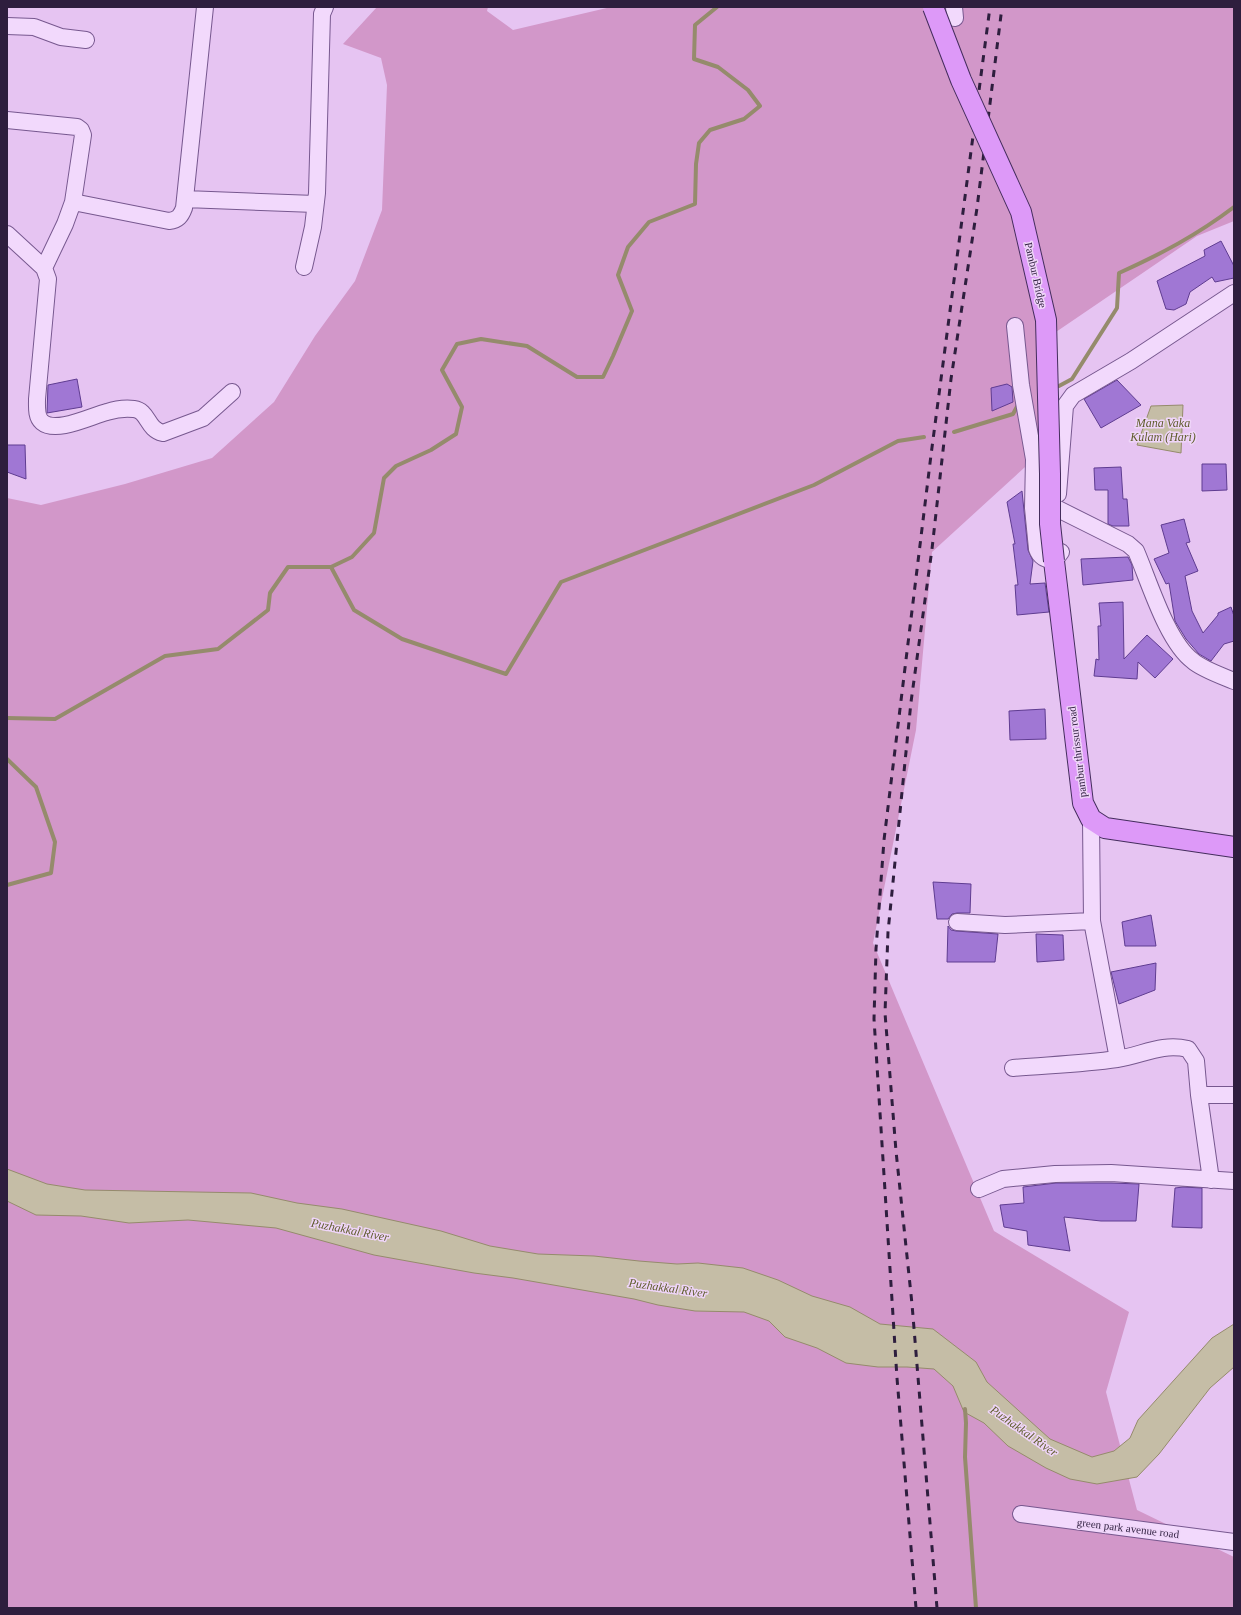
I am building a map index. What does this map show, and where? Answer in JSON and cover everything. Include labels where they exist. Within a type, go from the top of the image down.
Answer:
[{"type":"main road","name":"Pambur Bridge","points":[[933,7],[961,80],[1021,212],[1046,320],[1050,524],[1054,561]]},
{"type":"main road","name":"pambur thrissur road","points":[[1054,561],[1082,803],[1091,819]]},
{"type":"main road","points":[[1091,819],[1105,828],[1234,847]]},
{"type":"street","points":[[73,202],[174,220],[182,214],[186,199],[205,7]]},
{"type":"street","points":[[304,267],[313,227],[316,204],[322,14],[325,7]]},
{"type":"street","points":[[7,26],[34,27],[61,37],[86,40]]},
{"type":"street","points":[[7,120],[77,127],[84,135],[73,202],[65,224],[44,268]]},
{"type":"street","points":[[186,199],[316,204]]},
{"type":"street","points":[[7,234],[44,268],[48,279],[37,399],[39,418],[43,423],[50,426],[63,426],[108,411],[136,409],[142,412],[156,432],[163,433],[203,418],[232,392]]},
{"type":"street","points":[[1015,326],[1021,385],[1034,459],[1033,508],[1038,548],[1039,553],[1043,558],[1054,561],[1062,550],[1058,509],[1065,406],[1073,395],[1131,361],[1234,293]]},
{"type":"street","points":[[1058,509],[1128,544],[1136,551],[1170,634],[1179,647],[1193,662],[1234,681]]},
{"type":"street","points":[[1091,819],[1092,921],[1118,1059]]},
{"type":"street","points":[[957,922],[1005,925],[1092,921]]},
{"type":"street","points":[[1013,1068],[1118,1059],[1175,1046],[1188,1050],[1196,1061],[1199,1095],[1211,1180]]},
{"type":"street","points":[[1199,1095],[1234,1095]]},
{"type":"street","points":[[979,1189],[1003,1179],[1056,1174],[1111,1173],[1234,1181]]},
{"type":"street","name":"green park avenue road","points":[[1021,1514],[1234,1542]]},
{"type":"shaded area","points":[[377,7],[488,7],[487,11],[513,30],[611,7],[1234,7],[1234,221],[1197,236],[1053,334],[1059,436],[932,552],[916,730],[873,943],[994,1231],[1129,1312],[1106,1392],[1137,1510],[1234,1557],[1234,1608],[7,1608],[7,498],[41,505],[125,484],[212,458],[274,402],[315,336],[355,281],[382,210],[387,85],[381,58],[343,44]]},
{"type":"water","name":"Mana Vaka Kulam (Hari)","points":[[1183,405],[1181,453],[1137,445],[1151,406]]},
{"type":"water","name":"Puzhakkal River","points":[[7,1169],[47,1184],[85,1190],[251,1193],[297,1203],[342,1209],[441,1231],[490,1246],[538,1254],[594,1256],[677,1264],[698,1263],[743,1268],[778,1280],[812,1296],[850,1307],[880,1324],[933,1329],[976,1362],[987,1382],[1050,1439],[1092,1457],[1114,1451],[1130,1438],[1138,1420],[1212,1338],[1234,1324],[1234,1367],[1210,1388],[1159,1454],[1137,1477],[1097,1484],[1070,1479],[1046,1468],[1008,1446],[984,1423],[964,1412],[953,1386],[934,1369],[878,1367],[846,1363],[817,1348],[785,1337],[769,1321],[744,1312],[695,1311],[513,1278],[474,1273],[374,1255],[276,1228],[188,1220],[129,1223],[81,1216],[36,1215],[7,1201]]},
{"type":"building","points":[[1221,241],[1234,266],[1234,278],[1215,282],[1212,277],[1190,292],[1186,304],[1174,310],[1166,309],[1157,281],[1205,256],[1204,250]]},
{"type":"building","points":[[77,379],[82,407],[47,413],[48,385]]},
{"type":"building","points":[[1117,380],[1141,405],[1101,428],[1084,399]]},
{"type":"building","points":[[1007,384],[1012,387],[1013,402],[992,411],[991,388]]},
{"type":"building","points":[[7,445],[25,445],[26,479],[7,472]]},
{"type":"building","points":[[1202,464],[1226,464],[1227,490],[1202,491]]},
{"type":"building","points":[[1121,467],[1123,499],[1127,499],[1129,526],[1113,526],[1108,524],[1108,490],[1095,490],[1094,468]]},
{"type":"building","points":[[1022,491],[1028,550],[1033,561],[1030,584],[1045,583],[1049,612],[1017,615],[1015,585],[1018,585],[1013,544],[1015,544],[1007,502]]},
{"type":"building","points":[[1184,519],[1190,542],[1186,543],[1198,571],[1185,576],[1192,611],[1203,633],[1218,613],[1231,607],[1234,616],[1234,641],[1224,644],[1211,661],[1199,654],[1186,639],[1175,621],[1169,583],[1166,584],[1154,559],[1169,553],[1161,525]]},
{"type":"building","points":[[1128,557],[1132,565],[1133,580],[1083,585],[1081,559]]},
{"type":"building","points":[[1123,602],[1124,659],[1147,635],[1173,659],[1155,678],[1138,662],[1137,679],[1094,676],[1096,659],[1099,660],[1098,626],[1101,626],[1099,603]]},
{"type":"building","points":[[1045,709],[1046,739],[1010,740],[1009,711]]},
{"type":"building","points":[[933,882],[971,884],[970,913],[957,913],[952,914],[948,919],[937,919]]},
{"type":"building","points":[[1151,915],[1156,946],[1125,946],[1122,922]]},
{"type":"building","points":[[948,926],[951,930],[956,931],[998,934],[995,962],[947,962]]},
{"type":"building","points":[[1036,934],[1063,935],[1064,960],[1037,962]]},
{"type":"building","points":[[1156,963],[1155,990],[1119,1004],[1111,972]]},
{"type":"building","points":[[1056,1183],[1139,1184],[1136,1221],[1101,1221],[1064,1217],[1070,1251],[1028,1245],[1027,1231],[1004,1227],[1000,1205],[1024,1203],[1023,1187]]},
{"type":"building","points":[[1175,1188],[1202,1188],[1202,1228],[1172,1227]]},
{"type":"waterway","points":[[7,718],[55,719],[165,656],[218,649],[268,610],[270,593],[288,567],[331,567],[352,557],[374,533],[384,478],[396,466],[431,450],[456,434],[462,407],[442,370],[457,344],[481,339],[527,346],[577,377],[603,377],[632,311],[618,275],[628,247],[649,222],[695,204],[696,164],[699,143],[710,130],[744,119],[760,106],[748,90],[718,67],[694,59],[695,25],[717,7]]},
{"type":"waterway","points":[[1059,386],[1072,379],[1117,308],[1119,273],[1178,243],[1234,207]]},
{"type":"waterway","points":[[954,432],[1013,414],[1019,403]]},
{"type":"waterway","points":[[331,567],[354,610],[402,639],[506,674],[561,582],[814,485],[898,441],[924,437]]},
{"type":"waterway","points":[[7,759],[36,787],[55,842],[51,873],[7,885]]},
{"type":"waterway","points":[[965,1409],[965,1457],[976,1608]]},
{"type":"railway","points":[[916,1608],[897,1378],[874,1019],[876,949],[884,840],[931,455],[990,7]]},
{"type":"railway","points":[[937,1608],[912,1304],[896,1151],[885,1013],[888,932],[911,702],[932,549],[951,379],[977,208],[1002,7]]}]
